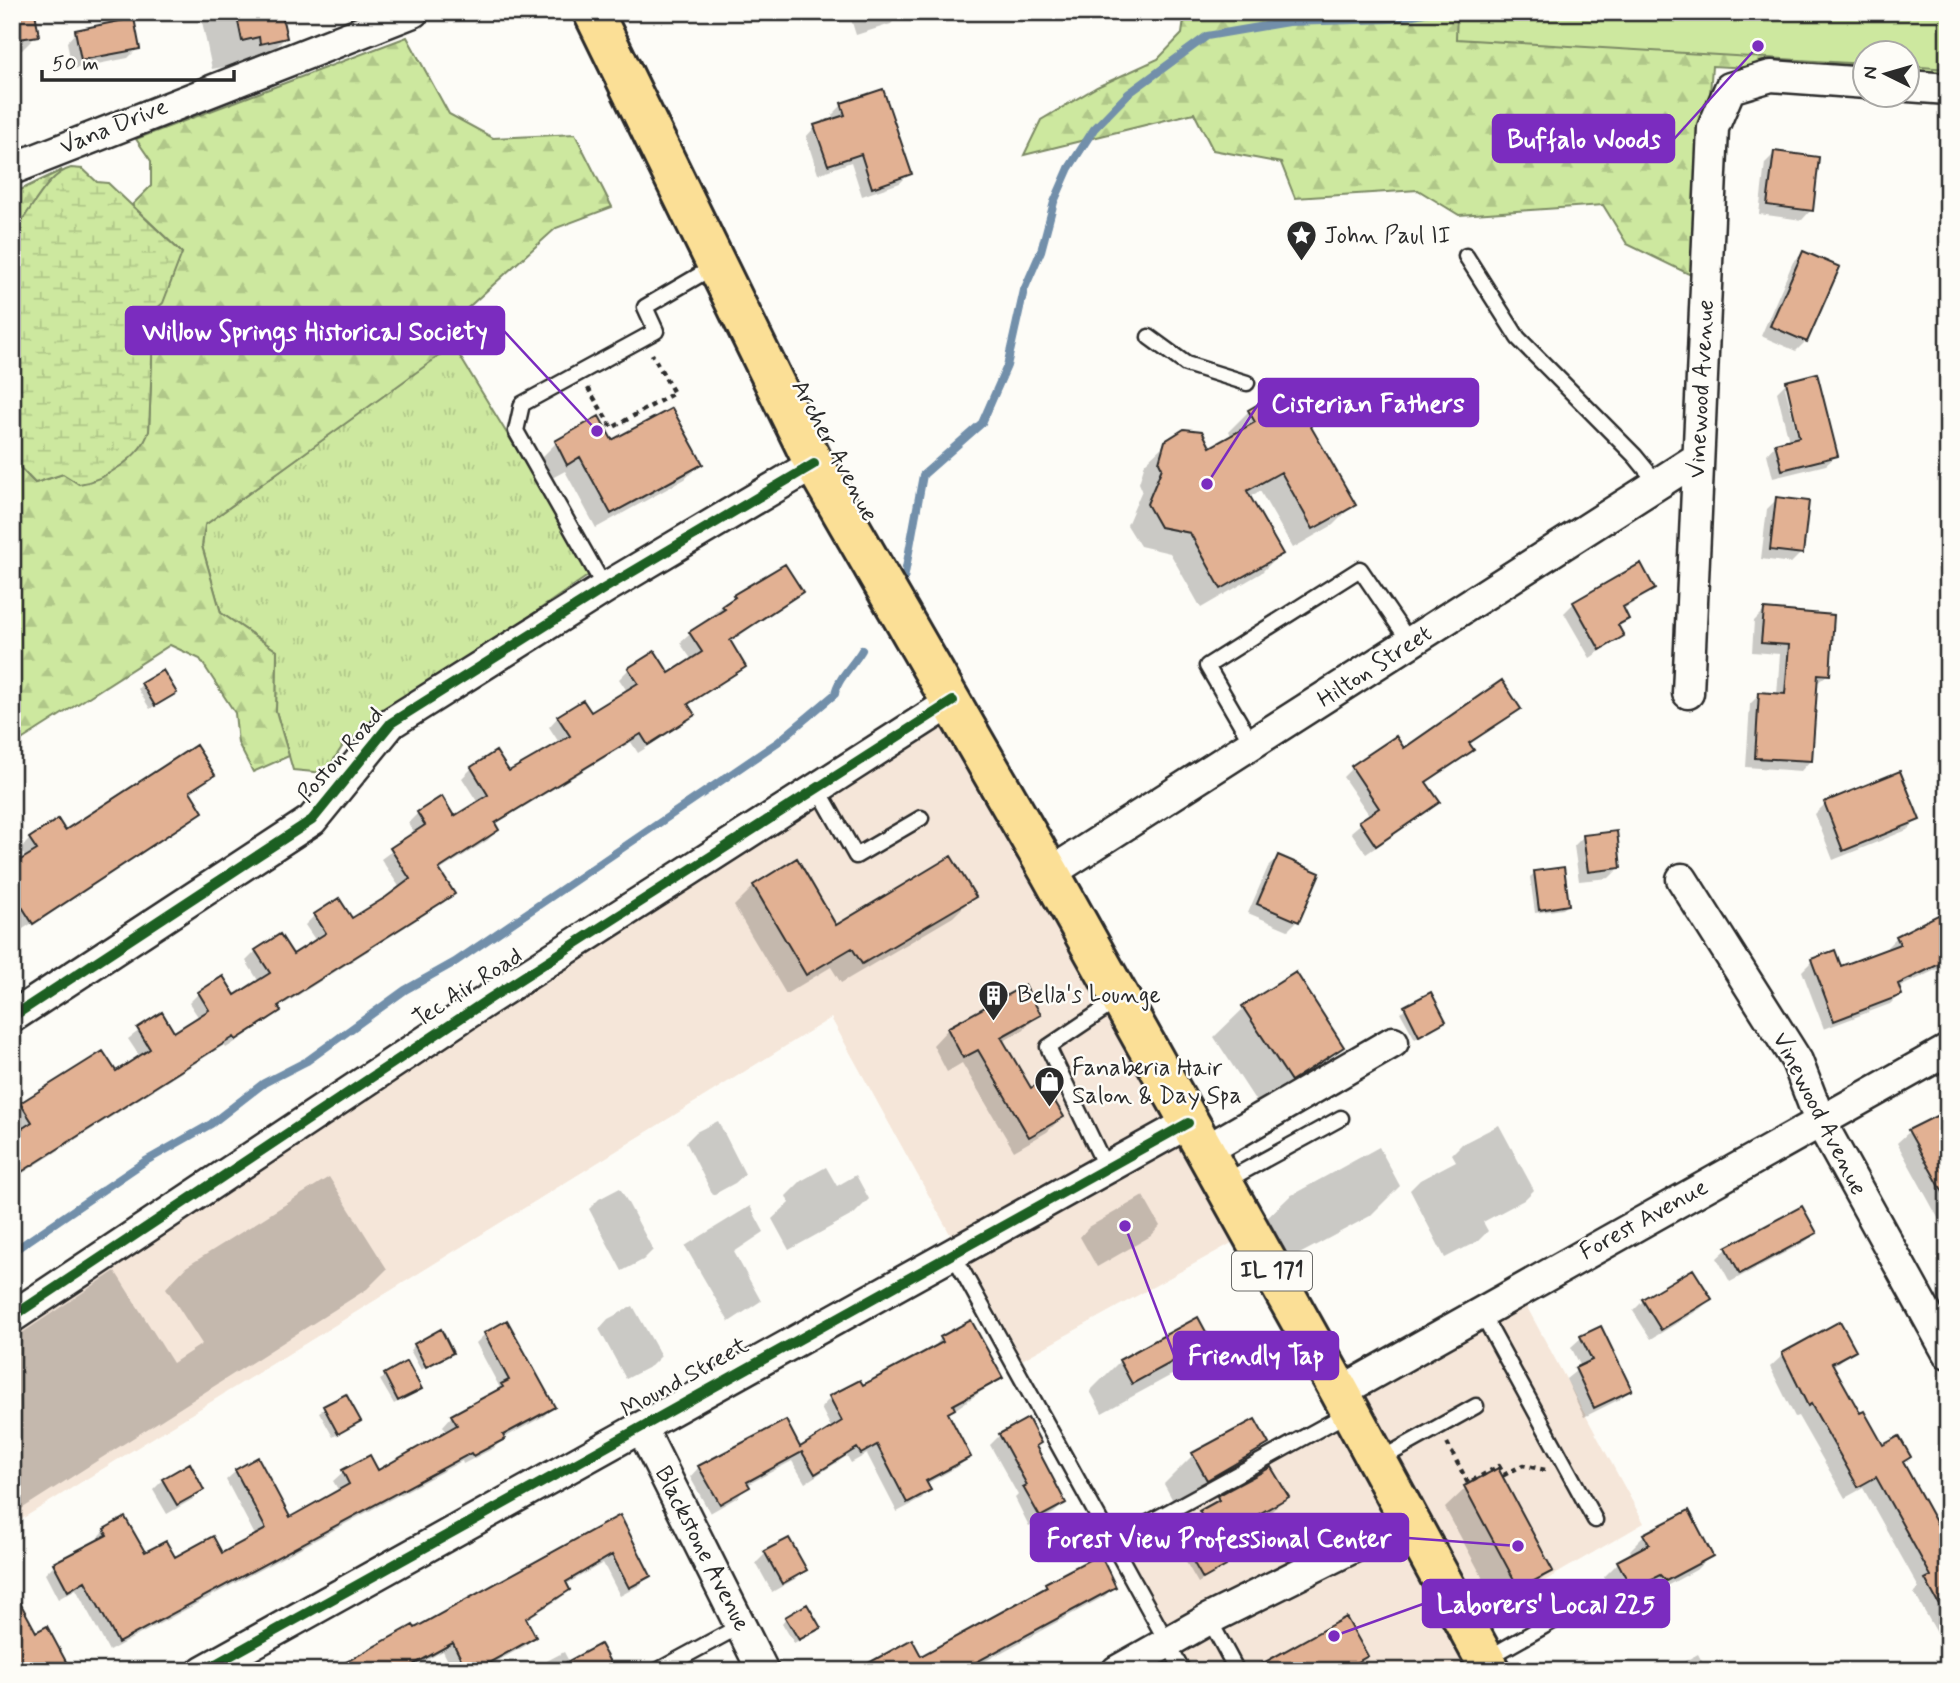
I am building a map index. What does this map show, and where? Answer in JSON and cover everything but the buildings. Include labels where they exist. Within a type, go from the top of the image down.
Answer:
[{"type":"main road","name":"Archer Avenue","points":[[593,12],[814,464],[1050,873],[1346,1402],[1488,1665]]},
{"type":"street","name":"Vana Drive","points":[[12,169],[413,12]]},
{"type":"street","name":"Vinewood Avenue","points":[[1688,693],[1713,128],[1730,88],[1772,76],[1852,82]]},
{"type":"street","points":[[1922,87],[1948,89]]},
{"type":"street","name":"Hilton Street","points":[[1050,873],[1699,458]]},
{"type":"street","name":"Poston Road","points":[[12,1017],[312,820],[391,723],[604,588],[814,464]]},
{"type":"street","name":"Tec Air Road","points":[[12,1317],[466,1014],[953,701]]},
{"type":"street","name":"Vinewood Avenue","points":[[1682,879],[1797,1061],[1820,1121],[1948,1353]]},
{"type":"street","name":"Mound Street","points":[[203,1671],[1106,1168],[1205,1152],[1393,1042]]},
{"type":"street","name":"Forest Avenue","points":[[1346,1402],[1481,1312],[1948,1050]]},
{"type":"street","name":"Blackstone Avenue","points":[[641,1427],[763,1671]]},
{"type":"street","points":[[1117,1671],[1209,1619],[1408,1520]]},
{"type":"lane","points":[[1466,256],[1518,338],[1635,456],[1658,484]]},
{"type":"lane","points":[[604,588],[516,431],[522,404],[656,331],[645,307],[715,266]]},
{"type":"lane","points":[[1149,337],[1186,364],[1247,383]]},
{"type":"lane","points":[[1253,745],[1207,666],[1360,569],[1411,644]]},
{"type":"lane","points":[[817,787],[856,856],[921,818]]},
{"type":"lane","points":[[1106,1168],[1048,1047],[1120,999]]},
{"type":"lane","points":[[1205,1152],[1341,1118]]},
{"type":"lane","points":[[953,1254],[1183,1671]]},
{"type":"lane","points":[[1481,1312],[1595,1520]]},
{"type":"lane","points":[[1112,1543],[1346,1402]]},
{"type":"lane","points":[[1378,1461],[1476,1406]]},
{"type":"lane","points":[[1488,1665],[1608,1591]]},
{"type":"lane","points":[[1209,1619],[1237,1671]]},
{"type":"lane","points":[[657,1671],[740,1626]]},
{"type":"path","points":[[579,373],[612,428],[674,393],[644,338]]},
{"type":"path","points":[[1438,1427],[1468,1483],[1499,1466],[1504,1475],[1519,1468]]},
{"type":"shaded area","points":[[946,705],[1246,1235],[1020,1361],[831,1018],[12,1525],[12,1327]]},
{"type":"shaded area","points":[[1522,1298],[1644,1523],[1479,1619],[1478,1660],[1460,1671],[1190,1671],[1116,1534],[1342,1408]]},
{"type":"green space","points":[[1185,12],[1948,12],[1948,79],[1922,78],[1922,38],[1852,38],[1852,73],[1712,66],[1697,278],[1627,244],[1603,205],[1459,215],[1418,190],[1295,198],[1281,163],[1213,150],[1194,113],[1024,155],[1041,120],[1097,87],[1158,59],[1182,34]]},
{"type":"green space","points":[[1457,12],[1948,12],[1948,69],[1922,67],[1922,38],[1852,38],[1852,63],[1456,39]]},
{"type":"green space","points":[[407,37],[449,114],[493,138],[575,134],[612,207],[556,228],[461,314],[472,332],[205,525],[202,546],[221,613],[277,651],[276,711],[289,756],[253,772],[238,743],[235,713],[200,659],[170,645],[12,746],[12,459],[35,483],[63,474],[79,484],[149,431],[154,311],[182,253],[132,205],[151,186],[151,161],[136,139]]},
{"type":"green space","points":[[71,168],[83,169],[97,182],[108,183],[182,253],[163,303],[154,311],[149,431],[145,441],[121,466],[100,478],[79,484],[63,474],[35,483],[12,459],[12,245],[18,240],[16,228],[40,194],[55,177]]},
{"type":"green space","points":[[62,170],[16,228],[18,240],[12,245],[12,194]]},
{"type":"green space","points":[[453,345],[592,573],[344,744],[325,773],[293,770],[276,711],[277,651],[221,613],[202,546],[205,525]]},
{"type":"waterway","points":[[904,579],[923,475],[982,423],[1007,366],[1024,290],[1041,251],[1054,202],[1069,168],[1094,129],[1128,94],[1207,36],[1288,22],[1391,19],[1430,12]]},
{"type":"waterway","points":[[12,1252],[144,1162],[211,1124],[264,1083],[307,1061],[405,990],[455,962],[778,742],[835,694],[842,677],[862,650]]},
{"type":"cycle path","points":[[12,1017],[312,820],[391,723],[605,588],[814,464]]},
{"type":"cycle path","points":[[12,1317],[489,999],[953,701]]},
{"type":"cycle path","points":[[203,1671],[1188,1123]]},
{"type":"place","name":"Buffalo Woods","points":[[1758,46]]},
{"type":"place","name":"John Paul II","points":[[1301,263]]},
{"type":"place","name":"Willow Springs Historical Society","points":[[597,431]]},
{"type":"place","name":"Cisterian Fathers","points":[[1207,484]]},
{"type":"place","name":"Bella's Lounge","points":[[994,1022]]},
{"type":"place","name":"Fanaberia Hair Salon & Day Spa","points":[[1049,1109]]},
{"type":"place","name":"Friendly Tap","points":[[1125,1226]]},
{"type":"place","name":"Forest View Professional Center","points":[[1518,1546]]},
{"type":"place","name":"Laborers' Local 225","points":[[1334,1636]]}]
